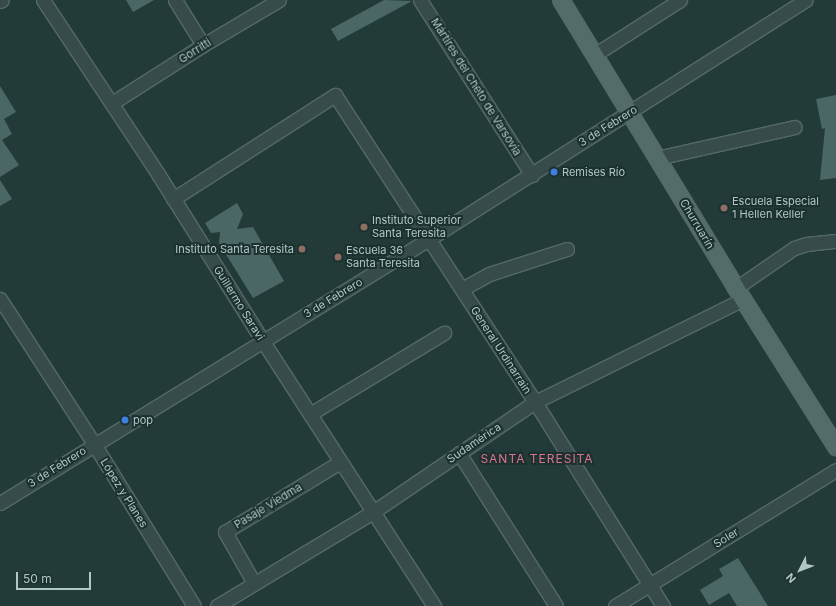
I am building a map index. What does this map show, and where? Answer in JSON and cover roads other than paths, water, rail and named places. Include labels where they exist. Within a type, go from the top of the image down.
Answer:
[{"type":"main road","name":"Churruarín","points":[[561,0],[740,294],[836,447]]},
{"type":"street","name":"Guillermo Saravi","points":[[44,0],[173,198],[340,462],[434,606]]},
{"type":"street","points":[[175,0],[203,46]]},
{"type":"street","name":"Gorritti","points":[[112,104],[279,0]]},
{"type":"street","name":"Mártires del Cheto de Varsovia","points":[[420,0],[532,174]]},
{"type":"street","points":[[594,55],[680,0]]},
{"type":"street","name":"3 de Febrero","points":[[0,503],[262,340],[429,239],[630,113],[806,0]]},
{"type":"street","name":"General Urdinarrain","points":[[173,198],[335,95],[536,402],[652,584],[663,606]]},
{"type":"street","points":[[657,158],[795,128]]},
{"type":"street","name":"Sudamérica","points":[[217,606],[373,512],[536,402],[740,294],[794,248],[806,244],[836,241]]},
{"type":"street","points":[[462,289],[489,274],[567,249]]},
{"type":"street","name":"López y Planes","points":[[0,299],[94,444],[194,606]]},
{"type":"street","points":[[310,414],[444,333]]},
{"type":"street","points":[[459,453],[556,606]]},
{"type":"street","name":"Pasaje Viedma","points":[[254,583],[225,532],[340,462]]},
{"type":"street","name":"Soler","points":[[615,606],[836,470]]},
{"type":"place","name":"Remises Río","points":[[554,172]]},
{"type":"place","name":"Escuela Especial 1 Hellen Keller","points":[[724,208]]},
{"type":"place","name":"Instituto Superior Santa Teresita","points":[[364,227]]},
{"type":"place","name":"Instituto Santa Teresita","points":[[302,249]]},
{"type":"place","name":"Escuela 36 Santa Teresita","points":[[338,257]]},
{"type":"place","name":"pop","points":[[125,420]]},
{"type":"district","name":"SANTA TERESITA","points":[[537,459]]}]
